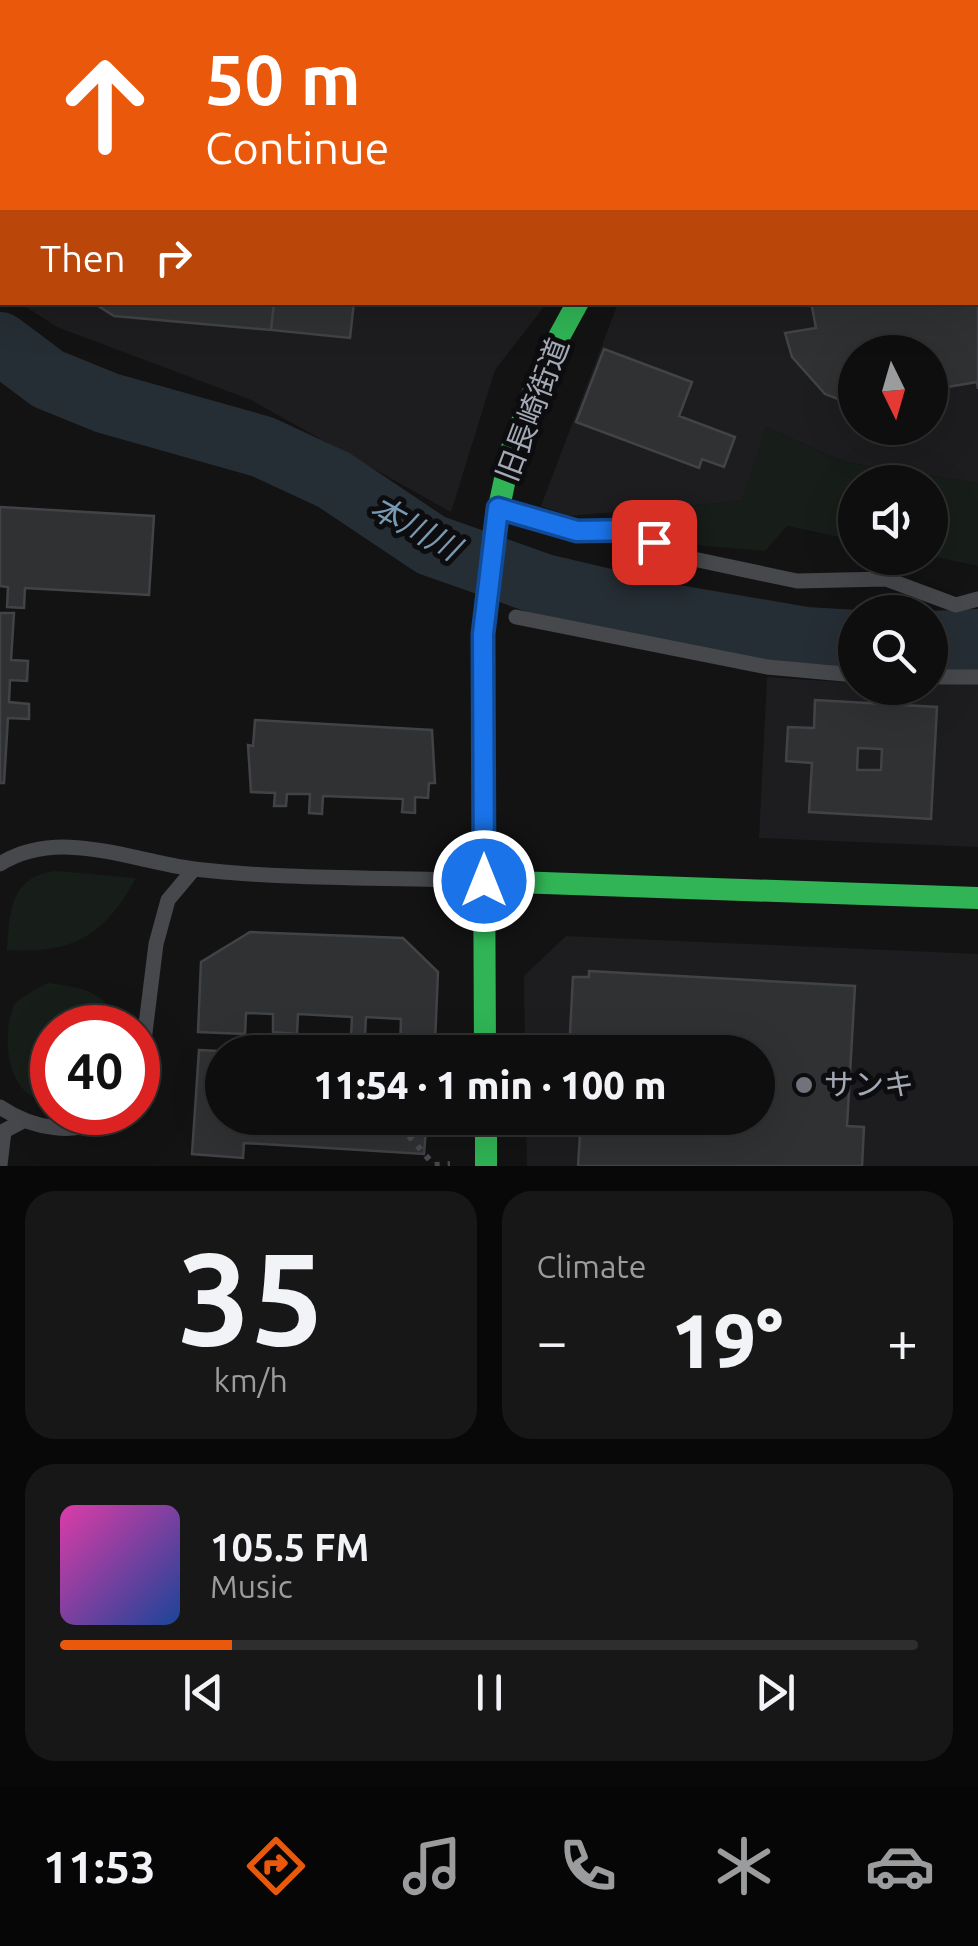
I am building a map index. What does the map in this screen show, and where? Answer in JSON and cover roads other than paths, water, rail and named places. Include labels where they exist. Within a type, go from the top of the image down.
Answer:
[{"type":"street","name":"旧長崎街道","points":[[484,881],[483,634],[497,514],[511,451],[543,366],[576,305]]},
{"type":"street","points":[[486,1035],[484,881],[978,898]]},
{"type":"street","points":[[486,1135],[486,1166]]},
{"type":"lane","points":[[497,514],[577,531],[637,530],[670,554],[797,581],[886,579],[956,605],[978,599]]},
{"type":"lane","points":[[516,617],[767,667],[838,673]]},
{"type":"lane","points":[[948,677],[978,678]]},
{"type":"lane","points":[[0,864],[23,850],[106,849],[194,868],[484,881]]},
{"type":"lane","points":[[148,1005],[156,944],[168,900],[194,868]]},
{"type":"lane","points":[[0,1107],[21,1122],[30,1123]]},
{"type":"lane","points":[[0,1165],[4,1131],[21,1122]]},
{"type":"waterway","name":"本川川","points":[[0,343],[48,379],[107,403],[263,447],[334,480],[431,545],[544,585],[671,615],[838,640]]},
{"type":"waterway","name":"本川川","points":[[948,641],[978,640]]},
{"type":"place","name":"サンキ","points":[[804,1085]]}]
